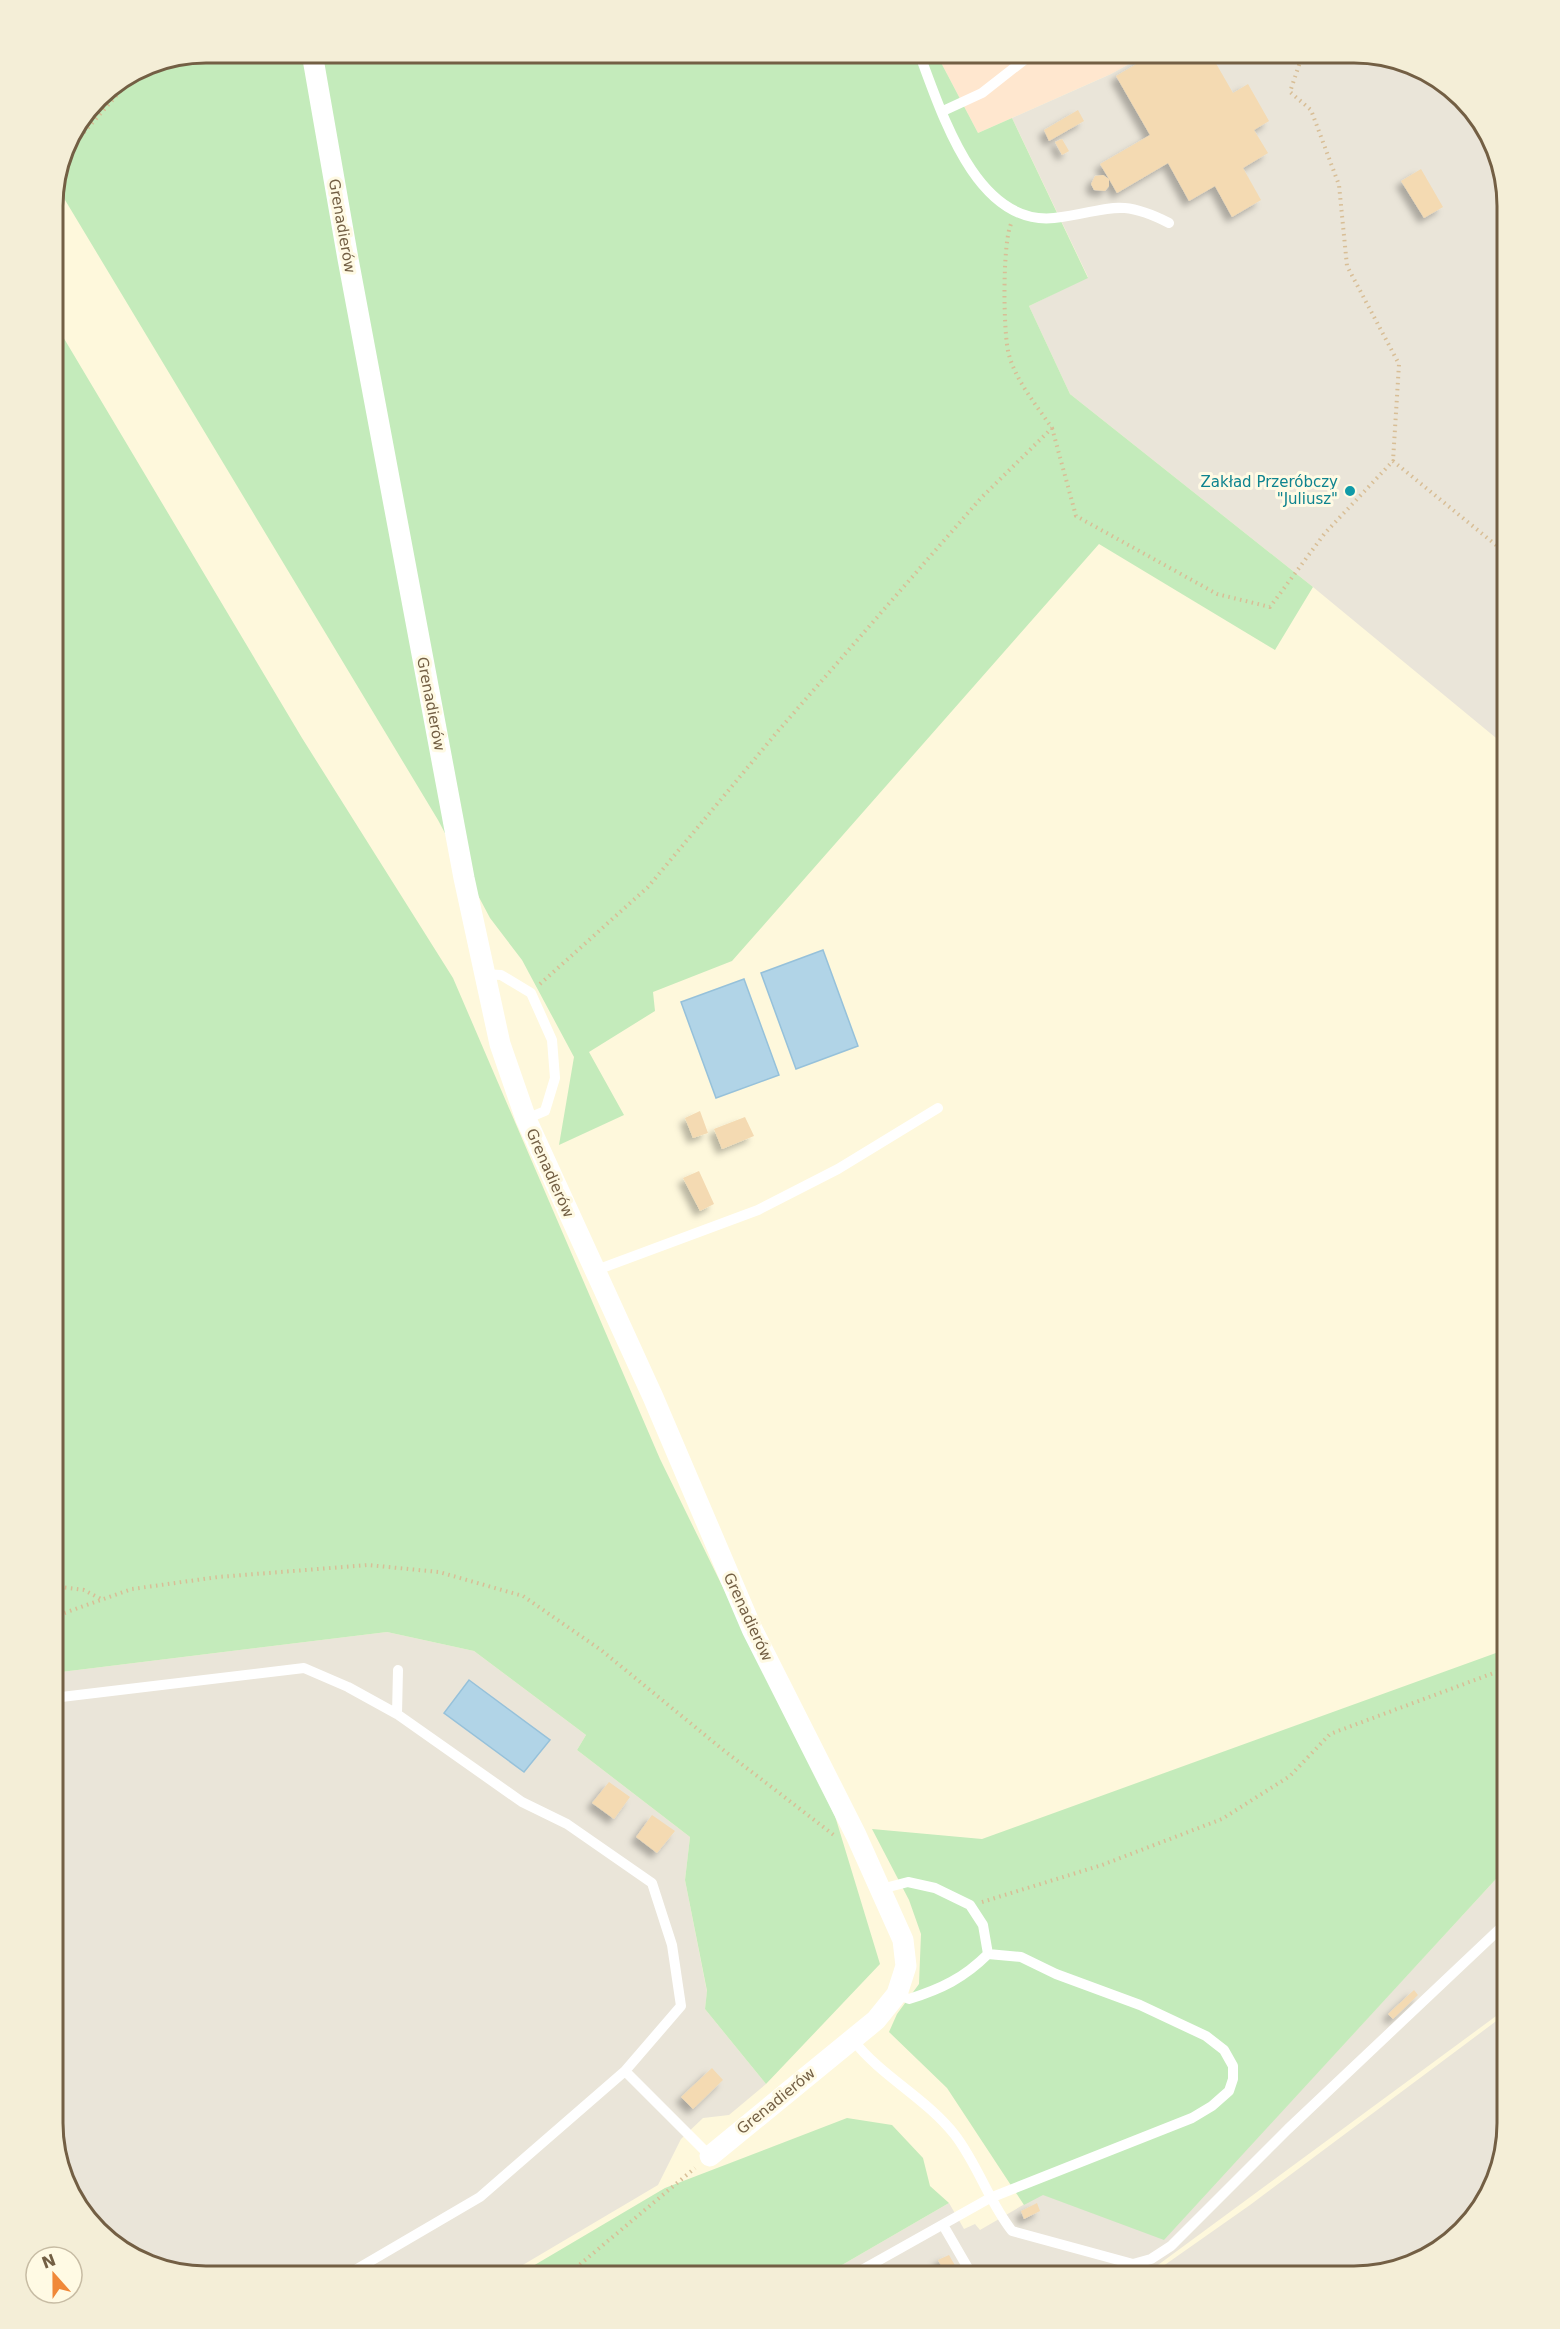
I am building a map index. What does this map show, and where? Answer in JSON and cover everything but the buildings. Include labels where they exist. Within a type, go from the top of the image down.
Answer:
[{"type":"street","name":"Grenadierów","points":[[314,63],[348,259],[483,974],[500,1044],[526,1119],[653,1396],[752,1629],[856,1835],[903,1940],[906,1966],[897,1994],[876,2019],[710,2156]]},
{"type":"lane","points":[[923,63],[960,153],[977,178],[1017,214],[1034,218],[1053,218],[1113,206],[1144,210],[1169,223]]},
{"type":"lane","points":[[942,111],[982,93],[1020,63]]},
{"type":"lane","points":[[483,974],[501,975],[531,993],[552,1040],[555,1078],[545,1111],[526,1119]]},
{"type":"lane","points":[[594,1270],[758,1210],[838,1169],[938,1108]]},
{"type":"lane","points":[[63,1697],[304,1668],[348,1687],[397,1714],[522,1802],[567,1824],[652,1883],[672,1945],[681,2006],[626,2071],[480,2196],[362,2266]]},
{"type":"lane","points":[[397,1714],[398,1670]]},
{"type":"lane","points":[[881,1889],[908,1882],[935,1888],[970,1905],[983,1925],[988,1954]]},
{"type":"lane","points":[[853,2040],[866,2056],[935,2113],[955,2135],[990,2198],[1012,2231],[1133,2264],[1151,2259],[1171,2246],[1288,2128],[1497,1932]]},
{"type":"lane","points":[[869,2266],[990,2198],[1192,2118],[1212,2106],[1229,2091],[1233,2079],[1233,2066],[1224,2050],[1206,2036],[1140,2005],[1056,1974],[1021,1957],[988,1954],[969,1972],[944,1988],[909,1999],[897,1994]]},
{"type":"lane","points":[[626,2071],[710,2156]]},
{"type":"lane","points":[[943,2225],[967,2266]]},
{"type":"path","points":[[1017,214],[1008,229],[1004,247],[1009,355],[1028,392],[1052,428],[1076,516],[1217,594],[1270,607],[1325,533],[1393,461],[1400,364],[1347,266],[1339,185],[1311,110],[1290,92],[1300,63]]},
{"type":"path","points":[[85,130],[116,96]]},
{"type":"path","points":[[531,993],[648,887],[778,731],[974,507],[1052,428]]},
{"type":"path","points":[[1393,461],[1497,545]]},
{"type":"path","points":[[63,1614],[132,1589],[218,1577],[368,1565],[439,1572],[523,1596],[602,1650],[722,1749],[834,1836],[856,1835]]},
{"type":"path","points":[[63,1587],[84,1590],[104,1600]]},
{"type":"path","points":[[970,1905],[1102,1865],[1222,1819],[1290,1776],[1330,1734],[1497,1672]]},
{"type":"path","points":[[579,2266],[710,2156]]},
{"type":"shaded area","points":[[941,63],[1131,63],[1111,74],[978,133]]},
{"type":"shaded area","name":"Zakład Przeróbczy \"Juliusz\"","points":[[1131,63],[1372,64],[1391,68],[1425,82],[1455,105],[1478,135],[1492,169],[1497,206],[1497,739],[1313,587],[1070,394],[1029,306],[1088,277],[1012,118]]},
{"type":"shaded area","points":[[387,1632],[474,1651],[586,1735],[577,1750],[690,1837],[685,1880],[707,1992],[705,2009],[766,2084],[729,2115],[703,2118],[681,2139],[658,2185],[521,2266],[197,2266],[160,2258],[127,2242],[99,2217],[82,2194],[68,2160],[64,2141],[63,1672]]},
{"type":"shaded area","points":[[1497,1878],[1497,2015],[1157,2266],[840,2266],[949,2203],[964,2229],[975,2224],[980,2230],[1042,2194],[1164,2239]]},
{"type":"shaded area","points":[[1497,2020],[1497,2123],[1492,2160],[1478,2194],[1455,2224],[1441,2236],[1408,2255],[1372,2265],[1163,2266],[1250,2205]]},
{"type":"green space","points":[[941,63],[978,133],[1012,118],[1088,278],[1029,306],[1070,394],[1313,587],[1275,650],[1099,544],[732,961],[653,992],[655,1011],[589,1052],[624,1115],[559,1145],[574,1057],[522,960],[490,918],[438,820],[63,197],[68,169],[87,127],[112,99],[135,82],[160,71],[188,64]]},
{"type":"green space","points":[[63,337],[302,738],[453,978],[660,1459],[835,1816],[880,1964],[766,2084],[705,2009],[707,1991],[685,1880],[690,1837],[577,1750],[586,1735],[474,1651],[387,1632],[63,1672]]},
{"type":"green space","points":[[1497,1653],[1497,1878],[1164,2240],[1043,2195],[1024,2205],[947,2088],[889,2032],[897,2014],[919,1984],[921,1934],[909,1900],[872,1829],[982,1839]]},
{"type":"green space","points":[[847,2118],[892,2125],[923,2158],[930,2186],[949,2203],[840,2266],[533,2266],[665,2188]]},
{"type":"water","points":[[823,950],[858,1046],[796,1069],[761,973]]},
{"type":"water","points":[[744,979],[779,1075],[716,1098],[681,1002]]},
{"type":"water","points":[[469,1680],[550,1740],[524,1772],[444,1713]]},
{"type":"place","name":"Zakład Przeróbczy \"Juliusz\"","points":[[1350,491]]}]
